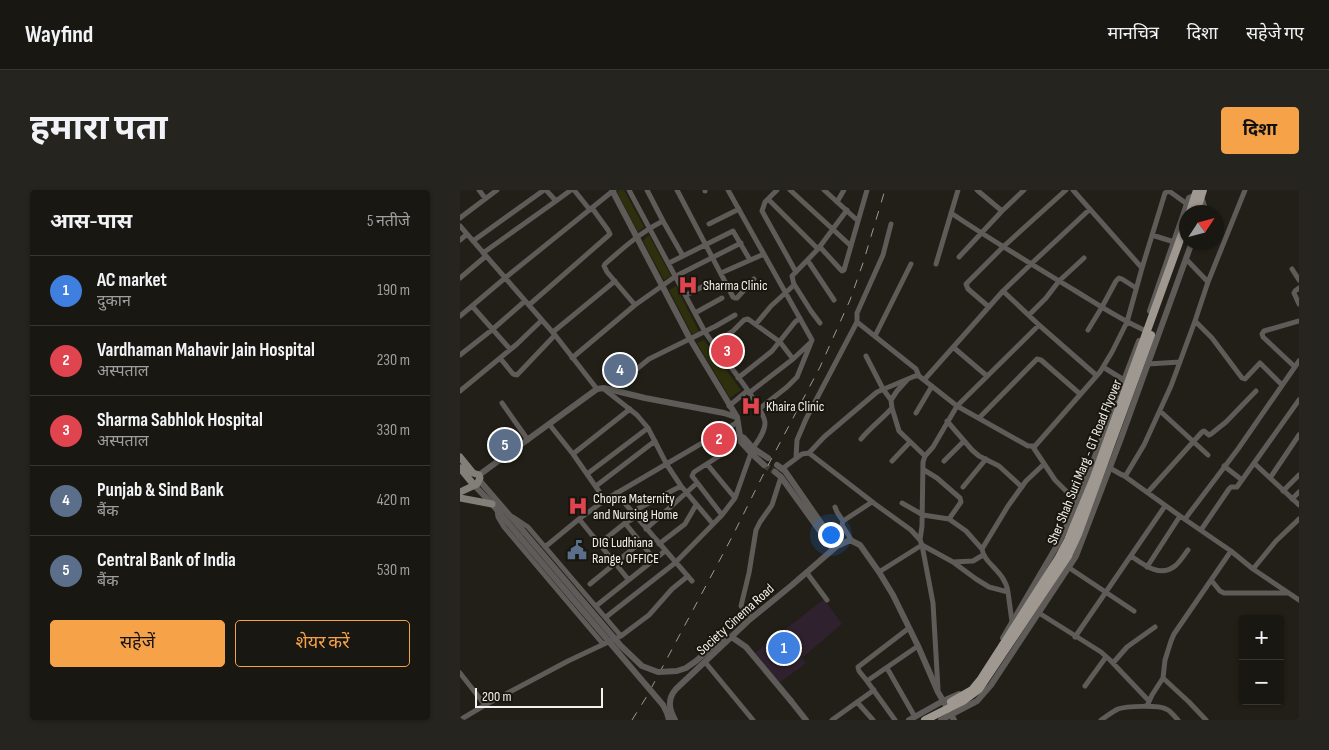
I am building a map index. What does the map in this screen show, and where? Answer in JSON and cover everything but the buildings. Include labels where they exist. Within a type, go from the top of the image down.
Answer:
[{"type":"main road","name":"Sher Shah Suri Marg - GT Road Flyover","points":[[914,719],[972,690],[1058,559],[1093,480],[1179,242]]},
{"type":"main road","name":"Sher Shah Suri Marg - GT Road Flyover","points":[[925,720],[963,701],[979,689],[1068,556],[1081,526],[1182,250]]},
{"type":"main road","points":[[460,457],[475,478]]},
{"type":"main road","points":[[460,468],[475,478]]},
{"type":"main road","points":[[460,483],[475,478]]},
{"type":"main road","points":[[460,492],[475,478]]},
{"type":"main road","points":[[460,498],[494,506]]},
{"type":"street","points":[[479,190],[485,198]]},
{"type":"street","points":[[460,218],[497,190]]},
{"type":"street","points":[[473,241],[545,190],[556,201]]},
{"type":"street","points":[[460,278],[485,255],[573,190],[608,230],[609,235],[460,356]]},
{"type":"street","points":[[460,316],[613,190],[690,339],[738,420],[742,442],[766,461]]},
{"type":"street","points":[[606,617],[675,563],[722,515],[735,498],[752,451],[765,425],[759,409],[705,332],[629,190]]},
{"type":"street","points":[[647,190],[683,256]]},
{"type":"street","points":[[677,190],[732,295],[736,298],[754,279]]},
{"type":"street","points":[[728,190],[812,338],[797,377],[759,409]]},
{"type":"street","points":[[777,190],[763,205],[762,211],[796,272]]},
{"type":"street","points":[[790,190],[851,246]]},
{"type":"street","points":[[824,190],[858,221]]},
{"type":"street","points":[[837,202],[844,190]]},
{"type":"street","points":[[768,199],[843,271],[867,190]]},
{"type":"street","points":[[936,264],[958,190]]},
{"type":"street","points":[[959,257],[1024,190]]},
{"type":"street","points":[[989,306],[966,286],[1003,247],[1066,190]]},
{"type":"street","points":[[1073,190],[1142,268]]},
{"type":"street","points":[[1123,475],[1126,475],[1144,445],[1160,411],[1180,362],[1208,282],[1245,190]]},
{"type":"street","points":[[980,191],[1002,211]]},
{"type":"street","points":[[887,668],[914,719],[942,701],[970,688],[975,683],[1058,544],[1077,502],[1144,330],[1174,242],[1196,200],[1172,192],[1165,194],[1127,322],[1112,352],[1103,367],[1033,447]]},
{"type":"street","points":[[709,224],[739,209]]},
{"type":"street","points":[[924,380],[989,306],[1090,209]]},
{"type":"street","points":[[820,324],[794,284],[792,277],[819,248],[846,210]]},
{"type":"street","points":[[951,213],[1102,308],[1144,330]]},
{"type":"street","points":[[636,306],[605,269],[604,265],[636,237],[663,221]]},
{"type":"street","points":[[796,458],[797,440],[857,322],[857,313],[876,272],[892,224]]},
{"type":"street","points":[[460,226],[554,334],[572,358],[604,389],[630,409],[648,428],[666,464],[686,493],[713,524]]},
{"type":"street","points":[[669,263],[733,231],[750,260]]},
{"type":"street","points":[[460,240],[467,234]]},
{"type":"street","points":[[1152,236],[1174,242]]},
{"type":"street","points":[[572,358],[662,285],[741,243]]},
{"type":"street","points":[[941,720],[953,717],[977,701],[991,686],[1076,556],[1189,250]]},
{"type":"street","points":[[721,273],[764,254]]},
{"type":"street","points":[[1029,315],[1059,281],[1084,258]]},
{"type":"street","points":[[1186,260],[1208,282]]},
{"type":"street","points":[[808,261],[834,300]]},
{"type":"street","points":[[875,336],[912,264]]},
{"type":"street","points":[[1292,269],[1299,280]]},
{"type":"street","points":[[1088,330],[1119,278],[1136,288]]},
{"type":"street","points":[[500,358],[513,374],[517,375],[554,334],[616,281]]},
{"type":"street","points":[[686,295],[710,282]]},
{"type":"street","points":[[756,324],[771,306],[794,284]]},
{"type":"street","points":[[1299,288],[1294,293],[1299,304]]},
{"type":"street","points":[[1003,292],[1096,375]]},
{"type":"street","points":[[695,313],[722,298]]},
{"type":"street","points":[[472,306],[510,350]]},
{"type":"street","points":[[475,478],[549,424],[649,360],[735,315]]},
{"type":"street","points":[[738,378],[772,351],[800,318]]},
{"type":"street","points":[[713,344],[733,331],[746,319],[749,319],[780,342],[793,359]]},
{"type":"street","points":[[460,391],[510,350],[542,320]]},
{"type":"street","points":[[1195,321],[1220,347],[1242,378],[1245,379],[1260,363],[1282,385]]},
{"type":"street","points":[[1299,321],[1264,331],[1262,334],[1299,376]]},
{"type":"street","points":[[857,322],[916,369],[919,376],[957,406],[1033,447],[1055,480],[1077,502]]},
{"type":"street","points":[[938,692],[933,603],[921,543],[923,462],[957,406],[1039,325]]},
{"type":"street","points":[[730,406],[793,359],[812,341]]},
{"type":"street","points":[[953,347],[987,376]]},
{"type":"street","points":[[866,356],[883,389],[891,400],[900,434],[925,456]]},
{"type":"street","points":[[979,418],[1037,359],[1041,360],[1080,394]]},
{"type":"street","points":[[1147,567],[1182,518],[1224,466],[1299,361]]},
{"type":"street","points":[[1148,364],[1180,362]]},
{"type":"street","points":[[1103,367],[1124,380]]},
{"type":"street","points":[[778,469],[809,452],[874,394],[909,378],[919,376]]},
{"type":"street","points":[[891,400],[909,378]]},
{"type":"street","points":[[916,413],[932,386]]},
{"type":"street","points":[[604,389],[724,413],[738,420]]},
{"type":"street","points":[[1148,492],[1203,431],[1210,435],[1216,431],[1256,391]]},
{"type":"street","points":[[1201,530],[1228,489],[1238,487],[1299,400]]},
{"type":"street","points":[[502,403],[528,440]]},
{"type":"street","points":[[861,439],[892,408]]},
{"type":"street","points":[[573,454],[630,409]]},
{"type":"street","points":[[1160,411],[1208,455]]},
{"type":"street","points":[[545,547],[579,519],[616,493],[738,420]]},
{"type":"street","points":[[948,421],[975,453],[1002,468],[1022,487]]},
{"type":"street","points":[[549,424],[606,500]]},
{"type":"street","points":[[587,474],[648,428]]},
{"type":"street","points":[[1270,478],[1299,435]]},
{"type":"street","points":[[596,486],[655,441]]},
{"type":"street","points":[[944,461],[964,441]]},
{"type":"street","points":[[892,460],[910,442]]},
{"type":"street","points":[[809,452],[911,530],[921,543],[989,587],[1008,592]]},
{"type":"street","points":[[722,515],[697,484],[693,474],[724,453]]},
{"type":"street","points":[[963,487],[986,460]]},
{"type":"street","points":[[1254,463],[1299,505]]},
{"type":"street","points":[[707,464],[735,498]]},
{"type":"street","points":[[953,562],[973,561],[983,552],[1008,506],[1031,476],[1044,464]]},
{"type":"street","points":[[1224,466],[1242,480]]},
{"type":"street","points":[[1110,468],[1148,492],[1165,506],[1231,551],[1253,569],[1299,600]]},
{"type":"street","points":[[778,469],[781,477],[835,548]]},
{"type":"street","points":[[778,469],[835,548]]},
{"type":"street","points":[[924,470],[937,478],[960,498],[961,502],[949,519]]},
{"type":"street","points":[[1283,491],[1299,475]]},
{"type":"street","points":[[752,618],[741,606],[750,573],[756,530],[772,505],[781,477]]},
{"type":"street","points":[[475,478],[494,506],[621,646],[642,666],[658,672],[677,671],[686,668],[696,661],[718,642],[733,638],[746,647],[806,720]]},
{"type":"street","points":[[475,478],[509,516],[521,534],[663,704],[669,720]]},
{"type":"street","points":[[646,528],[697,484]]},
{"type":"street","points":[[599,544],[634,514],[681,486]]},
{"type":"street","points":[[1292,499],[1299,492]]},
{"type":"street","points":[[616,493],[692,581]]},
{"type":"street","points":[[872,502],[844,521],[843,528],[852,541],[860,545],[879,572],[900,608],[942,701],[953,717]]},
{"type":"street","points":[[902,503],[923,515],[949,519],[966,531],[1004,578],[1007,585],[1012,623]]},
{"type":"street","points":[[659,544],[686,524],[696,505]]},
{"type":"street","points":[[494,506],[504,527],[605,644]]},
{"type":"street","points":[[835,506],[844,521]]},
{"type":"street","points":[[1075,637],[1165,506]]},
{"type":"street","points":[[509,516],[524,524],[621,636]]},
{"type":"street","points":[[579,519],[628,579]]},
{"type":"street","points":[[1253,569],[1276,541],[1299,519]]},
{"type":"street","points":[[625,523],[654,560]]},
{"type":"street","points":[[835,548],[848,541],[852,541]]},
{"type":"street","points":[[590,584],[641,542]]},
{"type":"street","points":[[879,572],[921,543]]},
{"type":"street","name":"Society Cinema Road","points":[[675,720],[669,707],[672,694],[752,618],[835,548]]},
{"type":"street","points":[[1131,556],[1147,567],[1161,571],[1171,569],[1188,550]]},
{"type":"street","points":[[596,606],[665,551]]},
{"type":"street","points":[[1148,704],[1163,678],[1170,641],[1231,551]]},
{"type":"street","points":[[1068,567],[1134,611]]},
{"type":"street","points":[[807,572],[827,600]]},
{"type":"street","points":[[460,720],[485,704],[621,636],[649,615],[672,589],[688,576]]},
{"type":"street","points":[[1212,580],[1220,591],[1224,593],[1288,592]]},
{"type":"street","points":[[1039,613],[1106,657],[1148,704]]},
{"type":"street","points":[[1113,663],[1127,646],[1155,627]]},
{"type":"street","points":[[895,720],[868,681],[859,672],[858,667],[909,628]]},
{"type":"street","points":[[868,681],[918,646]]},
{"type":"street","points":[[1085,686],[1106,657]]},
{"type":"street","points":[[705,662],[751,719]]},
{"type":"street","points":[[460,674],[485,704]]},
{"type":"street","points":[[1163,678],[1206,720]]},
{"type":"street","points":[[832,720],[874,690]]},
{"type":"street","points":[[857,702],[873,720]]},
{"type":"street","points":[[1101,720],[1118,709],[1148,704],[1167,709],[1178,720]]},
{"type":"shaded area","points":[[824,599],[842,624],[802,658],[806,663],[778,684],[755,653]]},
{"type":"green space","points":[[624,190],[644,227],[638,232],[617,192]]},
{"type":"green space","points":[[649,235],[671,276],[664,280],[643,241]]},
{"type":"green space","points":[[676,286],[699,332],[692,334],[669,290]]},
{"type":"green space","points":[[704,340],[741,390],[730,398],[697,343]]},
{"type":"tunnel","points":[[764,465],[775,472]]},
{"type":"railway","points":[[632,720],[647,696],[732,537],[820,367],[850,300],[885,190]]},
{"type":"place","name":"Sharma Clinic","points":[[688,285]]},
{"type":"place","name":"Sharma Sabhlok Hospital","points":[[727,351]]},
{"type":"place","name":"Punjab & Sind Bank","points":[[620,370]]},
{"type":"place","name":"Khaira Clinic","points":[[751,406]]},
{"type":"place","name":"Vardhaman Mahavir Jain Hospital","points":[[719,439]]},
{"type":"place","name":"Central Bank of India","points":[[505,445]]},
{"type":"place","name":"Chopra Maternity and Nursing Home","points":[[578,506]]},
{"type":"place","name":"DIG Ludhiana Range, OFFICE","points":[[577,550]]},
{"type":"place","name":"AC market","points":[[784,648]]}]
